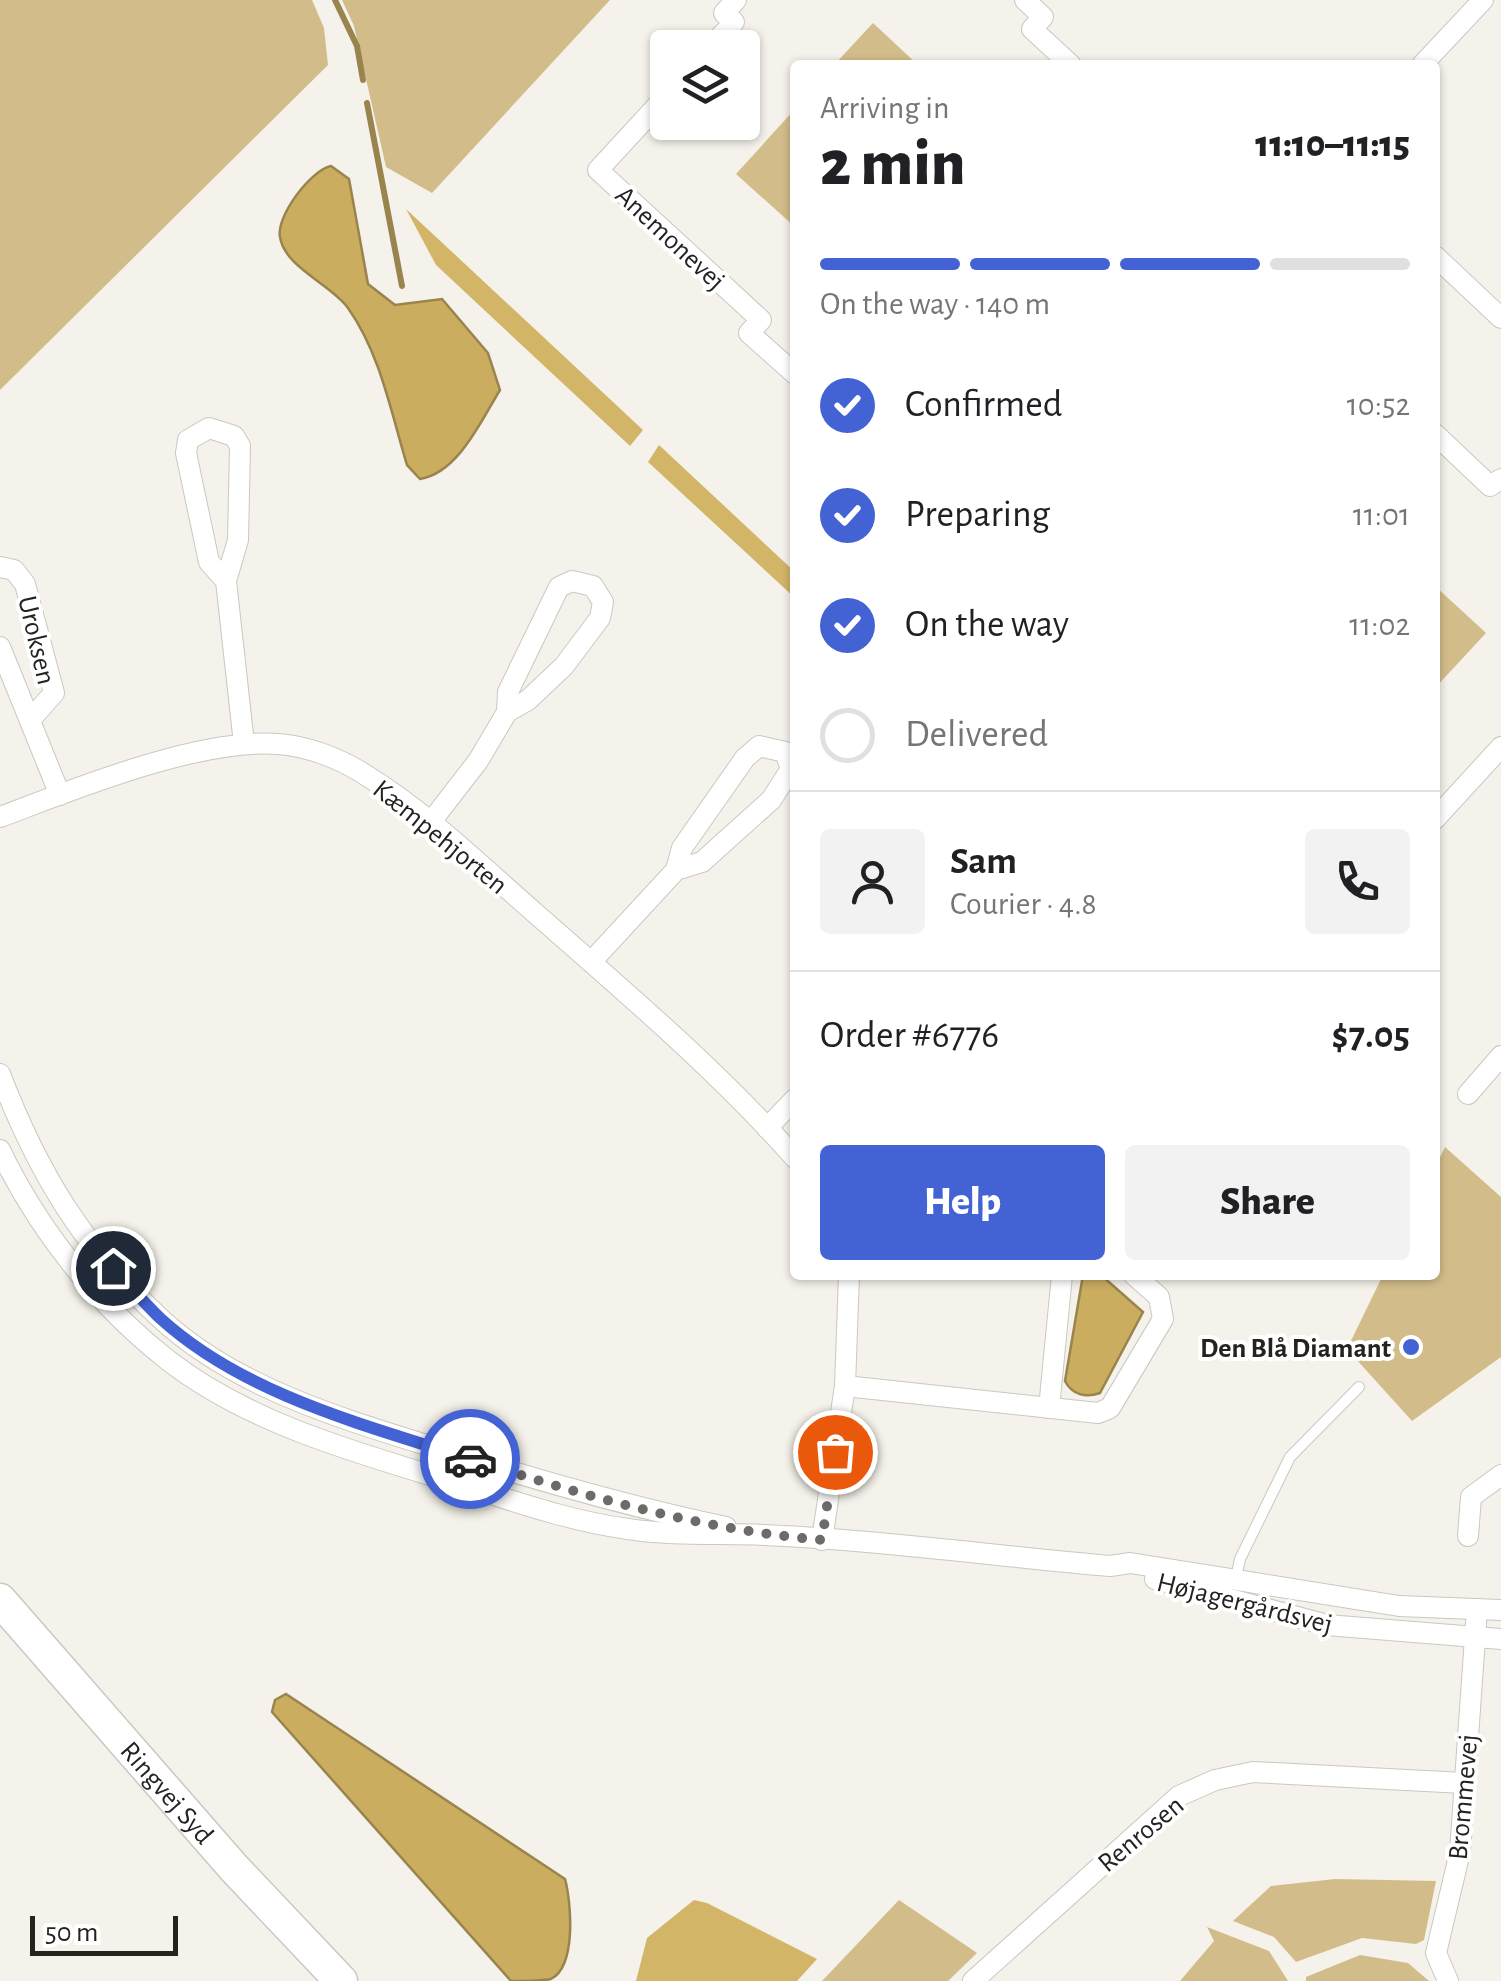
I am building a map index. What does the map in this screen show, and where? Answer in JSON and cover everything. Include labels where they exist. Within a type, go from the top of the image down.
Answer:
[{"type":"highway","name":"Ringvej Syd","points":[[0,1600],[222,1854],[341,1981]]},
{"type":"street","points":[[727,30],[734,22],[724,13],[736,0]]},
{"type":"street","points":[[1025,0],[1043,17],[1032,29],[1066,60]]},
{"type":"street","points":[[1427,60],[1483,0]]},
{"type":"street","name":"Anemonevej","points":[[650,114],[598,170],[761,320],[750,332],[790,369]]},
{"type":"street","points":[[1440,266],[1501,318]]},
{"type":"street","points":[[226,581],[210,562],[186,453],[188,440],[208,428],[234,436],[240,446],[238,540],[226,581],[244,744]]},
{"type":"street","points":[[1440,439],[1490,486],[1501,479]]},
{"type":"street","name":"Uroksen","points":[[0,567],[14,570],[26,584],[54,692],[30,720]]},
{"type":"street","points":[[430,823],[478,760],[507,712],[508,692],[559,588],[572,582],[593,586],[602,602],[600,618],[564,666],[528,700],[507,712]]},
{"type":"street","name":"Uroksen","points":[[0,646],[60,795]]},
{"type":"street","name":"Kæmpehjorten","points":[[0,817],[152,765],[244,744],[280,744],[317,752],[363,773],[430,823],[591,962],[790,1153]]},
{"type":"street","points":[[591,962],[676,870],[682,848],[758,746],[785,752],[790,766]]},
{"type":"street","points":[[1440,813],[1501,746]]},
{"type":"street","points":[[676,870],[702,862],[772,800],[790,771]]},
{"type":"street","points":[[1468,1094],[1500,1061]]},
{"type":"street","name":"Højagergårdsvej","points":[[0,1074],[30,1150],[66,1212],[162,1320],[207,1353],[256,1381],[366,1426],[645,1509],[762,1535]]},
{"type":"street","points":[[767,1128],[790,1104]]},
{"type":"street","name":"Højagergårdsvej","points":[[0,1150],[39,1220],[118,1314],[168,1360],[244,1404],[313,1437],[585,1522],[686,1536],[762,1535],[1110,1566],[1327,1624],[1501,1639]]},
{"type":"street","points":[[822,1540],[844,1386],[849,1280]]},
{"type":"street","points":[[1049,1408],[1062,1280]]},
{"type":"street","points":[[844,1386],[1098,1413],[1110,1408],[1163,1319],[1159,1297],[1140,1280]]},
{"type":"street","points":[[1468,1536],[1471,1497],[1501,1476]]},
{"type":"street","name":"Højagergårdsvej","points":[[1110,1566],[1130,1563],[1399,1606],[1501,1610]]},
{"type":"street","name":"Brommevej","points":[[1448,1981],[1436,1953],[1460,1852],[1478,1608]]},
{"type":"street","name":"Renrosen","points":[[973,1981],[1179,1796],[1215,1780],[1254,1772],[1464,1783]]},
{"type":"lane","points":[[1236,1578],[1240,1559],[1290,1457],[1359,1387]]},
{"type":"shaded area","points":[[0,0],[312,0],[324,28],[328,65],[0,390]]},
{"type":"shaded area","points":[[342,0],[610,0],[432,193],[386,167],[354,26]]},
{"type":"shaded area","points":[[873,23],[913,60],[839,60]]},
{"type":"shaded area","points":[[790,115],[790,223],[736,174]]},
{"type":"shaded area","points":[[331,166],[349,179],[368,284],[395,305],[442,299],[488,353],[500,390],[457,456],[434,475],[420,479],[407,465],[384,384],[348,308],[290,258],[280,237],[283,218],[296,195],[314,176]]},
{"type":"shaded area","points":[[406,209],[643,430],[630,446],[436,265]]},
{"type":"shaded area","points":[[659,445],[790,567],[790,593],[648,462]]},
{"type":"shaded area","points":[[1440,591],[1486,633],[1440,683]]},
{"type":"shaded area","points":[[1445,1147],[1501,1197],[1501,1357],[1412,1421],[1347,1349],[1381,1280],[1440,1280],[1440,1157]]},
{"type":"shaded area","points":[[1082,1280],[1107,1280],[1143,1312],[1100,1393],[1080,1394],[1065,1381]]},
{"type":"shaded area","points":[[286,1694],[565,1879],[570,1932],[559,1972],[551,1979],[511,1981],[272,1712],[275,1700]]},
{"type":"shaded area","points":[[1335,1879],[1436,1881],[1424,1940],[1416,1944],[1362,1938],[1296,1962],[1274,1937],[1233,1921],[1271,1886]]},
{"type":"shaded area","points":[[694,1900],[817,1959],[797,1981],[636,1981],[647,1938]]},
{"type":"shaded area","points":[[899,1900],[977,1953],[948,1981],[822,1981]]},
{"type":"shaded area","points":[[1207,1927],[1269,1951],[1288,1981],[1180,1981],[1214,1941]]},
{"type":"shaded area","points":[[1360,1955],[1408,1963],[1429,1981],[1306,1981],[1306,1977]]},
{"type":"waterway","points":[[335,0],[357,46],[363,80]]},
{"type":"waterway","points":[[367,103],[402,286]]},
{"type":"way so far","points":[[470,1459],[662,1514],[762,1535],[822,1540],[835,1452]]},
{"type":"place","name":"Den Blå Diamant","points":[[1411,1347]]},
{"type":"route","points":[[113,1268],[162,1320],[207,1353],[256,1381],[348,1420],[470,1459]]}]
